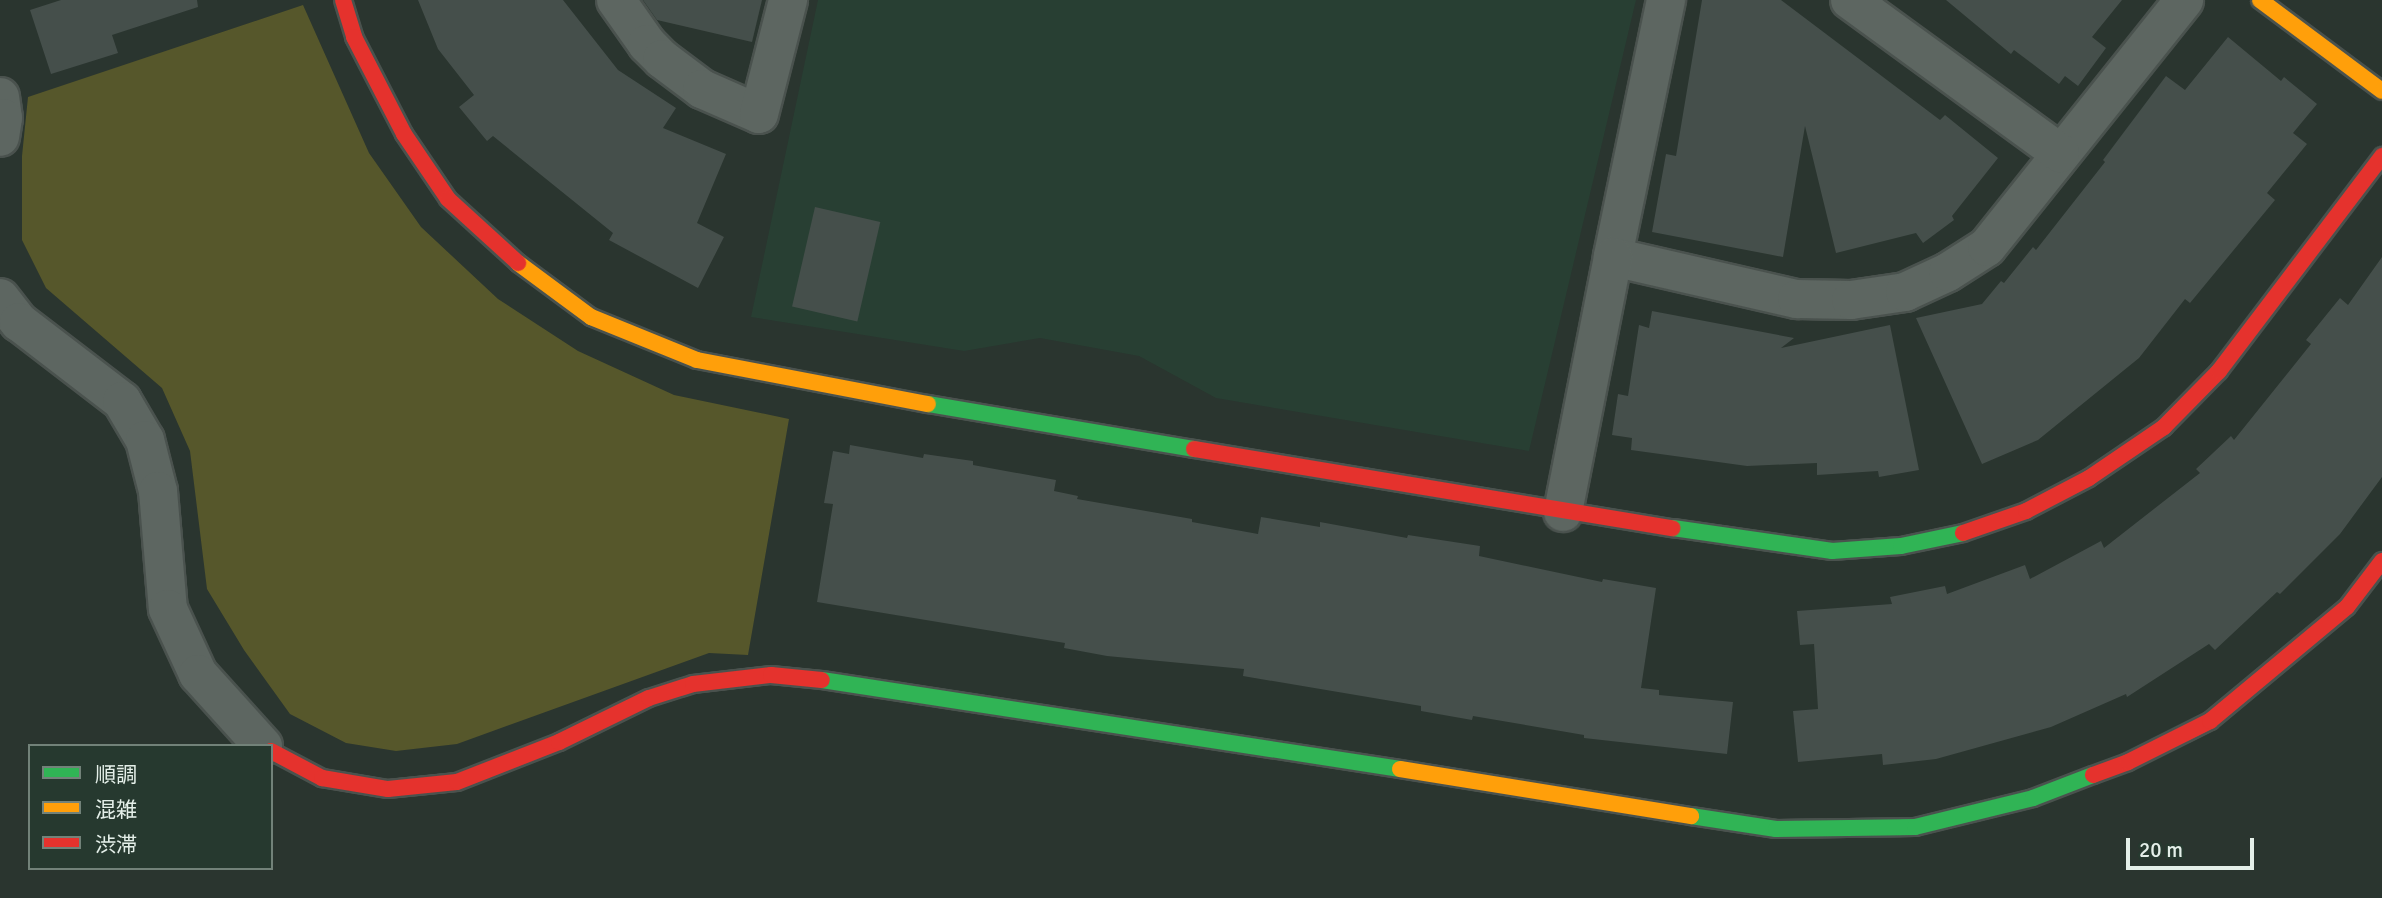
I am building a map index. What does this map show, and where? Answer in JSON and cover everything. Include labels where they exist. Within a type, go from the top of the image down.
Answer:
[{"type":"street","points":[[342,0],[354,37],[404,134],[448,199],[527,271],[591,317],[697,360],[820,386],[1563,512],[1832,551],[1901,546],[1967,532],[2026,511],[2089,478],[2164,427],[2219,371],[2382,156]]},
{"type":"street","points":[[616,0],[647,44],[662,59],[702,89],[759,114],[788,0]]},
{"type":"street","points":[[1563,512],[1666,0]]},
{"type":"street","points":[[1850,0],[2060,153]]},
{"type":"street","points":[[1613,257],[1797,299],[1851,300],[1905,292],[1948,272],[1987,247],[2184,0]]},
{"type":"street","points":[[2260,0],[2382,91]]},
{"type":"street","points":[[0,97],[3,118],[0,137]]},
{"type":"street","points":[[0,298],[19,322],[122,401],[145,440],[158,491],[168,609],[198,674],[261,744]]},
{"type":"street","points":[[273,752],[322,778],[388,789],[457,782],[559,742],[649,698],[692,684],[771,675],[849,682],[1776,829],[1914,827],[2033,798],[2128,762],[2210,721],[2347,607],[2382,561]]},
{"type":"shaded area","points":[[818,0],[1636,0],[1529,451],[1216,398],[1139,356],[1040,338],[964,351],[751,317]]},
{"type":"shaded area","points":[[303,5],[369,153],[421,227],[498,299],[578,351],[674,395],[789,419],[748,655],[709,653],[457,744],[396,751],[346,743],[290,714],[244,650],[207,589],[190,451],[162,388],[46,288],[22,240],[22,156],[28,97]]},
{"type":"building","points":[[61,0],[197,0],[198,7],[112,35],[118,53],[51,74],[30,10]]},
{"type":"building","points":[[418,0],[563,0],[618,70],[676,108],[663,128],[726,154],[697,223],[724,237],[698,288],[609,240],[613,233],[493,136],[487,141],[459,107],[474,95],[438,49]]},
{"type":"building","points":[[643,0],[762,0],[752,42],[657,20]]},
{"type":"building","points":[[1702,0],[1781,0],[1940,120],[1945,115],[1998,158],[1952,216],[1954,220],[1923,243],[1916,233],[1836,253],[1805,126],[1783,257],[1652,232],[1666,154],[1676,156]]},
{"type":"building","points":[[1946,0],[2122,0],[2092,37],[2106,48],[2078,86],[2065,76],[2059,84],[2014,50],[2011,54]]},
{"type":"building","points":[[2228,37],[2281,81],[2284,77],[2317,104],[2293,133],[2307,144],[2267,193],[2275,200],[2190,303],[2185,299],[2139,358],[2038,440],[1982,464],[1916,318],[1982,304],[2001,281],[2004,283],[2033,247],[2036,250],[2105,162],[2103,160],[2166,76],[2185,90]]},
{"type":"building","points":[[815,207],[880,222],[857,321],[792,306]]},
{"type":"building","points":[[2382,257],[2382,477],[2340,534],[2280,594],[2277,592],[2215,650],[2209,644],[2127,697],[2126,694],[2051,727],[1936,759],[1883,765],[1882,754],[1798,762],[1793,711],[1818,709],[1814,644],[1800,645],[1797,611],[1892,604],[1890,597],[1945,586],[1947,594],[2025,565],[2030,579],[2101,541],[2104,548],[2200,473],[2196,469],[2231,436],[2234,440],[2311,344],[2306,340],[2340,298],[2348,305]]},
{"type":"building","points":[[1652,311],[1794,338],[1781,348],[1890,325],[1919,470],[1879,477],[1878,471],[1817,475],[1817,463],[1747,466],[1631,450],[1632,438],[1612,435],[1618,394],[1628,396],[1639,325],[1649,328]]},
{"type":"building","points":[[850,445],[923,458],[924,454],[973,461],[973,465],[1056,480],[1054,491],[1078,496],[1077,499],[1192,519],[1192,522],[1258,534],[1261,517],[1320,527],[1320,522],[1407,538],[1408,535],[1480,546],[1479,556],[1602,582],[1603,579],[1656,588],[1641,688],[1659,690],[1659,695],[1733,702],[1727,754],[1584,738],[1584,735],[1473,716],[1472,720],[1421,711],[1421,706],[1243,676],[1244,669],[1107,656],[1064,648],[1065,643],[817,602],[833,504],[824,503],[833,451],[849,454]]},
{"type":"traffic: fast","points":[[928,404],[1194,449]]},
{"type":"traffic: fast","points":[[1673,528],[1832,551],[1901,546],[1963,533]]},
{"type":"traffic: fast","points":[[822,680],[1400,769]]},
{"type":"traffic: fast","points":[[1691,816],[1776,829],[1915,827],[2033,798],[2093,775]]},
{"type":"traffic: slow","points":[[2260,0],[2382,91]]},
{"type":"traffic: slow","points":[[518,263],[591,317],[697,360],[928,404]]},
{"type":"traffic: slow","points":[[1400,769],[1691,816]]},
{"type":"traffic: jam","points":[[343,0],[354,37],[404,134],[448,199],[518,263]]},
{"type":"traffic: jam","points":[[1963,533],[2026,511],[2089,478],[2164,427],[2219,371],[2382,156]]},
{"type":"traffic: jam","points":[[1194,449],[1673,528]]},
{"type":"traffic: jam","points":[[2093,775],[2128,762],[2210,721],[2347,607],[2382,561]]},
{"type":"traffic: jam","points":[[273,752],[322,778],[388,789],[457,782],[559,742],[649,698],[693,684],[771,675],[822,680]]}]
